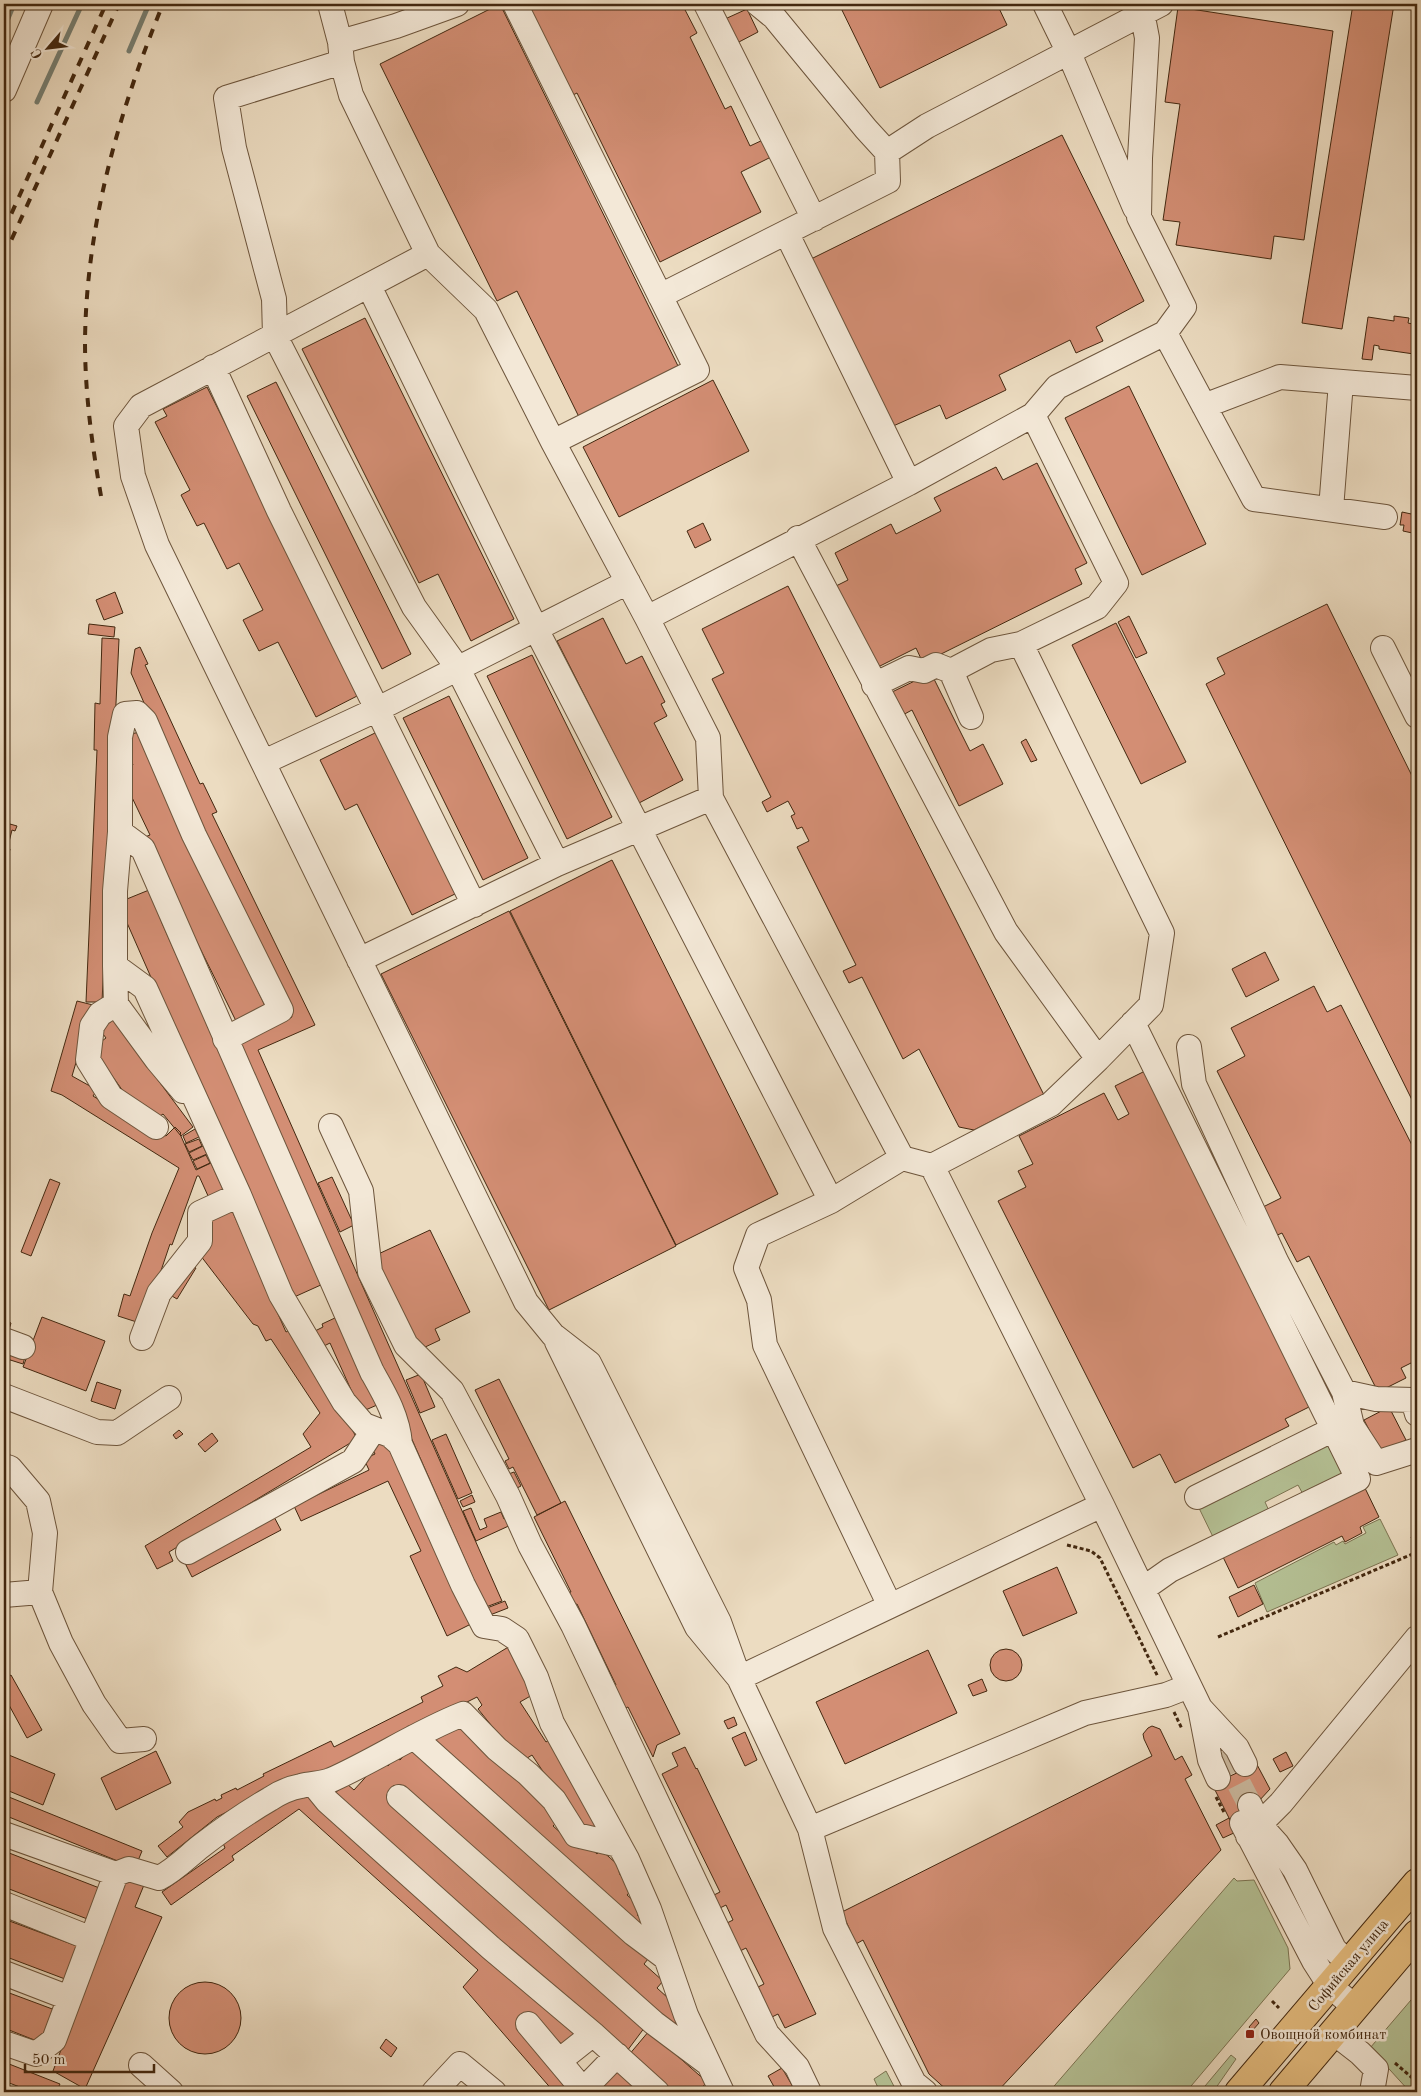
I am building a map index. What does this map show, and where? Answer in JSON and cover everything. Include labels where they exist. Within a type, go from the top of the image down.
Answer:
[{"type":"main road","name":"Софийская улица","points":[[1239,2092],[1417,1883]]},
{"type":"main road","points":[[1283,2092],[1417,1934]]},
{"type":"street","points":[[4,90],[41,4]]},
{"type":"street","points":[[330,4],[351,95],[428,254],[486,310],[708,738],[711,798],[902,1158]]},
{"type":"street","points":[[457,4],[396,26],[341,52],[226,98],[234,148],[274,299],[275,336],[414,607],[457,667],[557,864]]},
{"type":"street","points":[[515,4],[697,370],[553,442]]},
{"type":"street","points":[[706,4],[814,220]]},
{"type":"street","points":[[660,296],[787,234],[888,181],[887,152],[774,17],[758,4]]},
{"type":"street","points":[[647,618],[798,538],[909,483],[1033,415],[1057,387],[1165,333],[1184,307],[1139,217],[1069,53],[1045,4]]},
{"type":"street","points":[[887,152],[927,126],[1069,53],[1151,8]]},
{"type":"street","points":[[1139,217],[1146,38],[1151,8]]},
{"type":"street","points":[[787,234],[909,483]]},
{"type":"street","points":[[428,254],[141,406],[126,426],[133,476],[157,545],[204,644],[264,762],[526,1302],[554,1335],[589,1364],[719,1622],[739,1678],[810,1829],[835,1928],[914,2083],[925,2092]]},
{"type":"street","points":[[368,286],[536,629],[831,1201]]},
{"type":"street","points":[[1165,333],[1254,498],[1385,516]]},
{"type":"street","points":[[213,367],[279,511],[474,905]]},
{"type":"street","points":[[1204,406],[1280,377],[1417,388]]},
{"type":"street","points":[[1331,509],[1341,382]]},
{"type":"street","points":[[951,671],[991,650],[1021,644],[1097,607],[1116,583],[1033,415]]},
{"type":"street","points":[[798,538],[1006,932],[1098,1059]]},
{"type":"street","points":[[264,762],[376,710],[457,667],[628,582]]},
{"type":"street","points":[[890,1606],[765,1345],[759,1300],[746,1268],[758,1235],[831,1201],[902,1158],[932,1166],[1051,1104],[1151,1005],[1162,933],[1021,644]]},
{"type":"street","points":[[1383,648],[1417,716]]},
{"type":"street","points":[[874,685],[909,668],[924,671],[936,665],[951,671],[972,717]]},
{"type":"street","points":[[202,1113],[157,1060],[116,1004],[115,891],[120,832],[120,738],[125,714],[137,713],[145,721],[194,835],[281,1010],[225,1039]]},
{"type":"street","points":[[359,960],[557,864],[711,798]]},
{"type":"street","points":[[120,832],[142,849],[372,1372],[396,1419],[399,1426],[400,1444],[463,1586],[484,1626],[502,1629],[517,1640],[536,1677],[552,1724],[619,1845],[648,1909],[686,2015],[722,2092]]},
{"type":"street","points":[[115,966],[145,988],[239,1195],[281,1295],[344,1402],[364,1425],[390,1435],[400,1444]]},
{"type":"street","points":[[116,1004],[100,1014],[92,1026],[88,1060],[111,1097],[156,1127]]},
{"type":"street","points":[[1133,1023],[1358,1478],[1170,1570],[1143,1589]]},
{"type":"street","points":[[1189,1047],[1194,1084],[1276,1261],[1344,1392],[1352,1426],[1376,1462],[1417,1450]]},
{"type":"street","points":[[331,1126],[361,1191],[370,1272],[406,1344],[452,1391],[508,1496],[530,1545],[573,1625],[767,2034],[797,2067],[809,2092]]},
{"type":"street","points":[[932,1166],[1102,1505],[1200,1708],[1215,1783]]},
{"type":"street","points":[[142,1338],[159,1293],[200,1240],[200,1213],[239,1195]]},
{"type":"street","points":[[1344,1392],[1376,1399],[1413,1400],[1417,1414]]},
{"type":"street","points":[[4,1396],[97,1432],[117,1433],[169,1398]]},
{"type":"street","points":[[188,1552],[353,1461],[374,1429]]},
{"type":"street","points":[[1197,1497],[1334,1429]]},
{"type":"street","points":[[4,1466],[10,1468],[38,1502],[45,1533],[40,1592],[61,1643],[94,1704],[120,1741],[144,1739]]},
{"type":"street","points":[[739,1678],[1102,1505]]},
{"type":"street","points":[[4,1595],[40,1592]]},
{"type":"street","points":[[1251,1820],[1293,1790],[1417,1638]]},
{"type":"street","points":[[810,1829],[1085,1713],[1166,1695],[1189,1686]]},
{"type":"street","points":[[1200,1708],[1238,1748],[1245,1764]]},
{"type":"street","points":[[4,1834],[116,1874],[129,1869],[159,1878],[168,1874],[201,1846],[272,1798],[302,1785],[314,1785],[330,1780],[444,1721],[463,1714],[497,1749],[528,1774],[554,1800],[576,1835],[619,1845]]},
{"type":"street","points":[[414,1737],[634,1934],[666,1958]]},
{"type":"street","points":[[314,1785],[326,1801],[657,2092]]},
{"type":"street","points":[[399,1796],[654,2022],[710,2065]]},
{"type":"street","points":[[1251,1820],[1275,1825],[1277,1844],[1295,1870],[1334,1949],[1349,1964]]},
{"type":"street","points":[[1251,1820],[1275,1883],[1314,1961],[1330,1986],[1355,2007]]},
{"type":"street","points":[[4,2043],[36,2054],[54,2040],[116,1874]]},
{"type":"street","points":[[4,1904],[92,1939]]},
{"type":"street","points":[[4,1973],[69,1998]]},
{"type":"street","points":[[528,2024],[584,2091],[617,2055]]},
{"type":"street","points":[[1334,2032],[1376,2069],[1372,2092]]},
{"type":"street","points":[[559,2061],[593,2034]]},
{"type":"street","points":[[434,2092],[460,2064],[494,2092]]},
{"type":"street","points":[[141,2065],[171,2092]]},
{"type":"path","points":[[1064,1546],[1078,1546],[1091,1551],[1100,1558],[1184,1732]]},
{"type":"path","points":[[1218,1638],[1415,1553]]},
{"type":"path","points":[[1215,1783],[1251,1820]]},
{"type":"path","points":[[1272,2001],[1279,2008]]},
{"type":"green space","points":[[1329,1445],[1342,1472],[1340,1476],[1304,1496],[1298,1485],[1265,1502],[1270,1513],[1215,1541],[1198,1506],[1319,1446]]},
{"type":"green space","points":[[1380,1519],[1398,1555],[1267,1612],[1255,1583],[1334,1542],[1336,1545],[1343,1541],[1345,1544],[1366,1533],[1363,1527]]},
{"type":"green space","points":[[1234,1878],[1237,1881],[1254,1880],[1288,1948],[1290,1969],[1186,2092],[1049,2092]]},
{"type":"green space","points":[[1417,1993],[1417,2092],[1410,2092],[1370,2048]]},
{"type":"green space","points":[[1231,2055],[1236,2059],[1213,2092],[1200,2092]]},
{"type":"green space","points":[[886,2071],[897,2092],[880,2092],[874,2079]]},
{"type":"building","points":[[500,4],[679,368],[579,417],[517,291],[497,301],[380,64]]},
{"type":"building","points":[[525,4],[682,4],[697,33],[690,37],[725,109],[731,106],[750,146],[765,139],[773,156],[741,172],[761,212],[660,262],[577,93],[571,96]]},
{"type":"building","points":[[839,4],[997,4],[1007,25],[880,88]]},
{"type":"building","points":[[1353,4],[1394,4],[1342,329],[1302,323]]},
{"type":"building","points":[[1178,7],[1333,31],[1304,240],[1274,236],[1271,259],[1176,245],[1180,222],[1163,220],[1180,104],[1165,102]]},
{"type":"building","points":[[747,9],[758,32],[737,43],[725,19]]},
{"type":"building","points":[[1062,135],[1144,301],[1096,327],[1103,341],[1076,353],[1070,340],[999,375],[1006,390],[946,419],[940,405],[891,427],[809,260]]},
{"type":"building","points":[[1394,316],[1409,318],[1408,323],[1417,325],[1417,352],[1414,352],[1414,354],[1379,349],[1379,346],[1374,345],[1372,360],[1362,359],[1368,317],[1394,321]]},
{"type":"building","points":[[365,318],[514,619],[471,641],[438,574],[419,583],[302,349]]},
{"type":"building","points":[[713,380],[749,451],[619,517],[583,447]]},
{"type":"building","points":[[276,382],[411,654],[382,669],[247,396]]},
{"type":"building","points":[[1129,386],[1206,544],[1142,575],[1065,418]]},
{"type":"building","points":[[207,387],[361,694],[316,717],[278,642],[259,651],[243,620],[263,610],[239,563],[227,569],[204,523],[197,526],[181,495],[190,490],[155,422],[167,416],[163,409]]},
{"type":"building","points":[[1037,463],[1087,563],[1075,569],[1082,584],[923,663],[916,648],[876,668],[836,586],[848,580],[835,553],[891,524],[896,534],[941,511],[934,498],[996,467],[1003,480]]},
{"type":"building","points":[[1417,504],[1417,534],[1403,531],[1404,525],[1400,525],[1402,512],[1416,515]]},
{"type":"building","points":[[703,523],[711,540],[695,548],[687,531]]},
{"type":"building","points":[[788,586],[1044,1095],[974,1130],[959,1127],[919,1049],[903,1059],[862,977],[849,983],[843,971],[856,965],[797,847],[809,841],[802,827],[797,829],[791,816],[795,814],[788,801],[767,812],[762,802],[771,797],[712,679],[724,673],[702,629]]},
{"type":"building","points":[[115,592],[123,613],[104,620],[96,600]]},
{"type":"building","points":[[1327,604],[1417,786],[1417,1110],[1206,684],[1225,674],[1217,658]]},
{"type":"building","points":[[1129,616],[1147,653],[1136,658],[1118,622]]},
{"type":"building","points":[[603,618],[626,664],[642,656],[665,702],[661,704],[667,716],[654,723],[683,780],[639,803],[557,641]]},
{"type":"building","points":[[1116,623],[1186,762],[1141,784],[1072,645]]},
{"type":"building","points":[[89,624],[115,627],[114,637],[88,634]]},
{"type":"building","points":[[102,638],[119,639],[102,1002],[86,1002],[97,750],[94,750],[95,703],[100,704]]},
{"type":"building","points":[[140,647],[148,664],[145,665],[200,784],[203,783],[217,812],[212,814],[315,1025],[258,1050],[502,1601],[486,1607],[236,1041],[292,1017],[196,822],[131,673],[135,649]]},
{"type":"building","points":[[532,655],[612,817],[567,839],[487,676]]},
{"type":"building","points":[[931,673],[970,751],[983,744],[1003,784],[959,806],[912,710],[899,717],[888,694]]},
{"type":"building","points":[[449,696],[528,858],[483,880],[403,718]]},
{"type":"building","points":[[140,732],[144,749],[266,1008],[237,1023],[145,837],[150,835],[127,787],[125,769],[133,765],[126,735]]},
{"type":"building","points":[[377,732],[457,893],[412,915],[357,804],[345,810],[320,760]]},
{"type":"building","points":[[1026,739],[1037,760],[1031,762],[1021,742]]},
{"type":"building","points":[[10,824],[17,826],[15,831],[12,830],[9,842],[5,842],[5,839]]},
{"type":"building","points":[[4,848],[10,849],[7,861],[4,860]]},
{"type":"building","points":[[612,860],[778,1194],[676,1245],[510,911]]},
{"type":"building","points":[[149,890],[323,1284],[292,1298],[124,916],[122,901]]},
{"type":"building","points":[[509,911],[676,1246],[549,1310],[381,974]]},
{"type":"building","points":[[1265,952],[1279,980],[1246,997],[1232,969]]},
{"type":"building","points":[[1314,986],[1327,1012],[1341,1005],[1417,1155],[1417,1360],[1401,1368],[1406,1378],[1378,1392],[1309,1256],[1297,1262],[1282,1233],[1273,1237],[1259,1209],[1281,1198],[1217,1071],[1245,1056],[1231,1028]]},
{"type":"building","points":[[77,1001],[93,1005],[72,1076],[97,1090],[93,1096],[156,1135],[158,1131],[166,1136],[175,1127],[181,1133],[196,1170],[211,1163],[224,1191],[209,1198],[199,1176],[197,1176],[172,1245],[170,1244],[143,1324],[118,1316],[124,1294],[130,1296],[152,1233],[179,1168],[62,1095],[51,1091]]},
{"type":"building","points":[[113,1020],[193,1127],[181,1136],[163,1114],[157,1118],[147,1106],[141,1110],[133,1105],[95,1052],[95,1046],[106,1038],[100,1030]]},
{"type":"building","points":[[1145,1071],[1313,1405],[1285,1419],[1289,1426],[1175,1483],[1160,1454],[1133,1468],[998,1201],[1026,1187],[1018,1171],[1033,1164],[1019,1136],[1104,1093],[1118,1120],[1129,1114],[1115,1086]]},
{"type":"building","points":[[195,1129],[199,1137],[186,1143],[183,1136]]},
{"type":"building","points":[[199,1139],[202,1146],[189,1152],[185,1144]]},
{"type":"building","points":[[203,1146],[207,1154],[193,1160],[189,1153]]},
{"type":"building","points":[[206,1155],[210,1163],[197,1169],[193,1161]]},
{"type":"building","points":[[332,1177],[354,1225],[340,1232],[318,1183]]},
{"type":"building","points":[[50,1179],[60,1183],[31,1256],[21,1252]]},
{"type":"building","points":[[230,1206],[286,1332],[292,1329],[339,1403],[357,1439],[169,1552],[173,1561],[157,1569],[145,1546],[311,1447],[303,1434],[320,1413],[271,1339],[266,1341],[258,1326],[253,1324],[197,1251],[207,1216]]},
{"type":"building","points":[[430,1230],[470,1312],[435,1329],[440,1340],[421,1349],[374,1256]]},
{"type":"building","points":[[186,1261],[196,1268],[177,1299],[167,1293]]},
{"type":"building","points":[[42,1317],[105,1341],[86,1391],[23,1367]]},
{"type":"building","points":[[337,1317],[377,1405],[361,1412],[330,1343],[322,1347],[315,1331],[323,1327],[322,1324]]},
{"type":"building","points":[[4,1320],[11,1323],[9,1330],[4,1328]]},
{"type":"building","points":[[4,1350],[25,1357],[23,1364],[4,1358]]},
{"type":"building","points":[[421,1374],[435,1407],[420,1413],[406,1380]]},
{"type":"building","points":[[499,1379],[561,1503],[537,1515],[513,1467],[509,1469],[505,1461],[509,1459],[475,1390]]},
{"type":"building","points":[[97,1382],[121,1390],[115,1409],[91,1401]]},
{"type":"building","points":[[1389,1407],[1406,1440],[1381,1453],[1364,1420]]},
{"type":"building","points":[[179,1430],[183,1434],[176,1439],[173,1435]]},
{"type":"building","points":[[212,1433],[218,1441],[205,1452],[198,1444]]},
{"type":"building","points":[[446,1434],[472,1493],[458,1499],[432,1440]]},
{"type":"building","points":[[386,1437],[473,1623],[447,1636],[410,1556],[421,1551],[388,1481],[301,1521],[294,1506],[369,1470],[364,1459],[375,1454],[370,1444]]},
{"type":"building","points":[[514,1472],[521,1486],[513,1490],[506,1475]]},
{"type":"building","points":[[1364,1486],[1379,1517],[1360,1527],[1362,1533],[1345,1542],[1342,1536],[1238,1588],[1223,1557]]},
{"type":"building","points":[[472,1495],[475,1502],[463,1507],[460,1501]]},
{"type":"building","points":[[565,1501],[680,1734],[657,1745],[653,1757],[628,1707],[623,1709],[613,1687],[616,1685],[577,1604],[574,1605],[568,1593],[571,1592],[534,1517]]},
{"type":"building","points":[[471,1508],[480,1530],[487,1527],[484,1519],[501,1512],[504,1519],[510,1517],[513,1524],[476,1541],[463,1511]]},
{"type":"building","points":[[272,1513],[281,1530],[192,1577],[185,1563]]},
{"type":"building","points":[[1417,1535],[1417,1550],[1411,1537]]},
{"type":"building","points":[[1057,1567],[1077,1613],[1023,1636],[1003,1591]]},
{"type":"building","points":[[1254,1585],[1263,1604],[1238,1617],[1229,1597]]},
{"type":"building","points":[[505,1601],[508,1608],[490,1615],[487,1608]]},
{"type":"building","points":[[510,1646],[534,1694],[520,1702],[546,1742],[549,1740],[579,1787],[575,1789],[602,1825],[590,1832],[582,1830],[532,1755],[521,1762],[478,1709],[482,1705],[477,1697],[312,1780],[270,1790],[217,1817],[167,1857],[158,1846],[183,1827],[179,1822],[188,1812],[215,1799],[216,1801],[222,1798],[221,1795],[236,1788],[237,1790],[264,1776],[263,1774],[331,1741],[334,1747],[423,1702],[421,1697],[443,1686],[438,1676],[456,1667],[467,1672]]},
{"type":"building","points":[[1006,1649],[1018,1653],[1022,1665],[1018,1677],[1006,1681],[994,1677],[990,1665],[994,1653]]},
{"type":"building","points":[[928,1650],[957,1713],[845,1764],[816,1702]]},
{"type":"building","points":[[11,1675],[42,1730],[27,1738],[4,1696],[4,1679]]},
{"type":"building","points":[[982,1679],[987,1691],[973,1696],[968,1685]]},
{"type":"building","points":[[734,1717],[737,1725],[728,1729],[724,1721]]},
{"type":"building","points":[[461,1722],[556,1812],[557,1822],[553,1826],[579,1849],[585,1843],[597,1854],[601,1850],[617,1864],[620,1875],[634,1887],[627,1895],[643,1909],[637,1915],[649,1925],[644,1931],[431,1741]]},
{"type":"building","points":[[1152,1726],[1160,1729],[1175,1760],[1182,1756],[1192,1775],[1185,1779],[1221,1850],[997,2092],[949,2092],[929,2074],[863,1940],[856,1944],[842,1912],[1152,1756],[1143,1734]]},
{"type":"building","points":[[745,1732],[757,1760],[745,1766],[732,1738]]},
{"type":"building","points":[[685,1747],[697,1768],[816,2014],[785,2028],[778,2014],[772,2017],[758,1987],[764,1984],[746,1948],[740,1951],[727,1923],[733,1920],[726,1905],[720,1908],[714,1895],[720,1892],[662,1774],[678,1766],[672,1753]]},
{"type":"building","points":[[410,1749],[595,1915],[648,1959],[644,1964],[663,1981],[657,1988],[668,1998],[680,2017],[674,2025],[401,1785],[393,1786],[391,1789],[645,2027],[627,2051],[333,1794],[347,1784],[354,1790],[381,1760],[388,1766],[396,1757],[400,1760]]},
{"type":"building","points":[[156,1751],[171,1783],[116,1810],[101,1778]]},
{"type":"building","points":[[1286,1752],[1293,1766],[1280,1772],[1273,1759]]},
{"type":"building","points":[[4,1753],[55,1774],[43,1805],[4,1789]]},
{"type":"building","points":[[1254,1759],[1270,1789],[1234,1828],[1211,1782],[1241,1771]]},
{"type":"building","points":[[307,1788],[579,2036],[567,2049],[530,2015],[577,2092],[554,2092],[463,1987],[478,1970],[299,1809],[232,1856],[234,1860],[171,1905],[162,1892],[225,1848],[223,1843]]},
{"type":"building","points":[[4,1795],[142,1851],[135,1868],[4,1815]]},
{"type":"building","points":[[1229,1818],[1236,1832],[1223,1838],[1216,1825]]},
{"type":"building","points":[[4,1851],[102,1889],[90,1920],[4,1887]]},
{"type":"building","points":[[126,1878],[144,1885],[135,1907],[162,1917],[85,2089],[53,2071]]},
{"type":"building","points":[[4,1919],[77,1946],[65,1979],[4,1956]]},
{"type":"building","points":[[205,1982],[225,1988],[235,1998],[241,2018],[235,2038],[225,2048],[205,2054],[185,2048],[175,2038],[169,2018],[175,1998],[185,1988]]},
{"type":"building","points":[[4,1991],[55,2010],[42,2043],[4,2028]]},
{"type":"building","points":[[1256,2019],[1259,2023],[1252,2031],[1249,2027]]},
{"type":"building","points":[[649,2031],[707,2082],[698,2092],[671,2092],[628,2056]]},
{"type":"building","points":[[386,2039],[397,2048],[391,2057],[380,2048]]},
{"type":"building","points":[[4,2062],[60,2084],[56,2092],[33,2092],[4,2081]]},
{"type":"building","points":[[782,2068],[796,2092],[777,2092],[768,2076]]},
{"type":"building","points":[[614,2069],[641,2092],[593,2092]]},
{"type":"waterway","points":[[4,28],[14,4]]},
{"type":"waterway","points":[[37,102],[82,4]]},
{"type":"waterway","points":[[129,51],[149,4]]},
{"type":"tunnel","points":[[1206,1720],[1250,1805]]},
{"type":"railway","points":[[4,230],[106,4]]},
{"type":"railway","points":[[4,256],[119,4]]},
{"type":"railway","points":[[101,496],[90,419],[85,361],[87,298],[91,255],[108,169],[119,127],[132,85],[163,4]]},
{"type":"place","name":"Овощной комбинат","points":[[1250,2034]]}]
